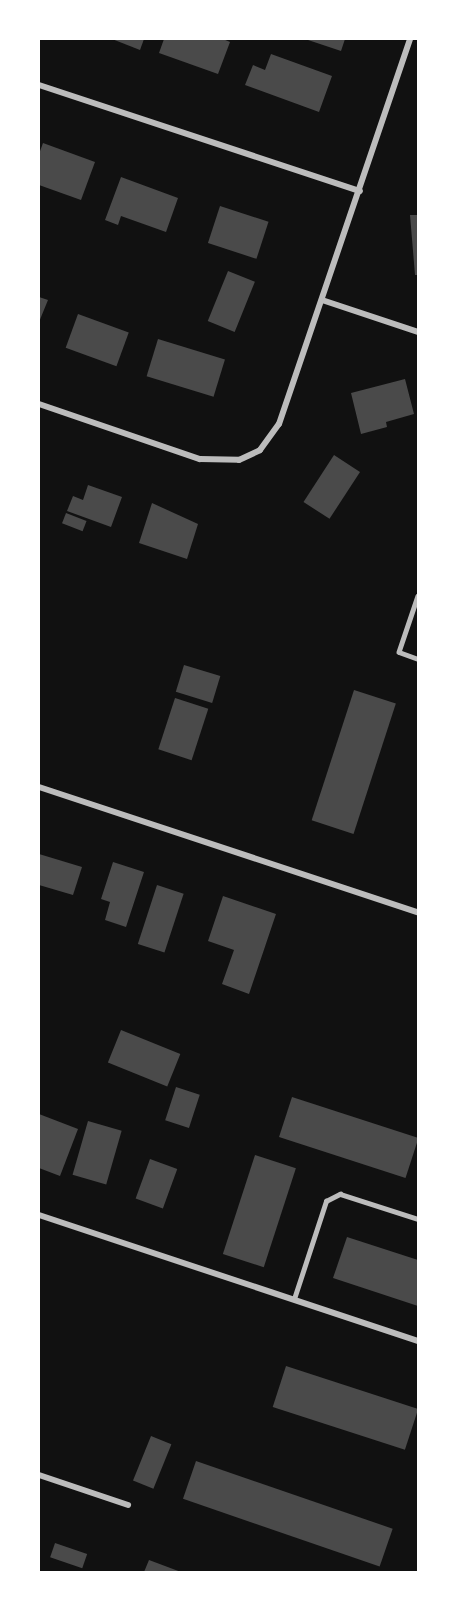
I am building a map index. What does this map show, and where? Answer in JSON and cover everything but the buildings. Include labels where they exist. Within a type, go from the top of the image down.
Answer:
[{"type":"street","points":[[39,404],[200,459],[238,460],[260,450],[279,424],[410,39]]},
{"type":"street","points":[[39,85],[360,191]]},
{"type":"street","points":[[322,300],[418,332]]},
{"type":"street","points":[[39,787],[418,912]]},
{"type":"street","points":[[39,1215],[418,1341]]},
{"type":"street","points":[[39,1475],[128,1505]]},
{"type":"lane","points":[[418,596],[399,652],[418,659]]},
{"type":"lane","points":[[294,1299],[326,1201],[340,1194],[418,1219]]}]
